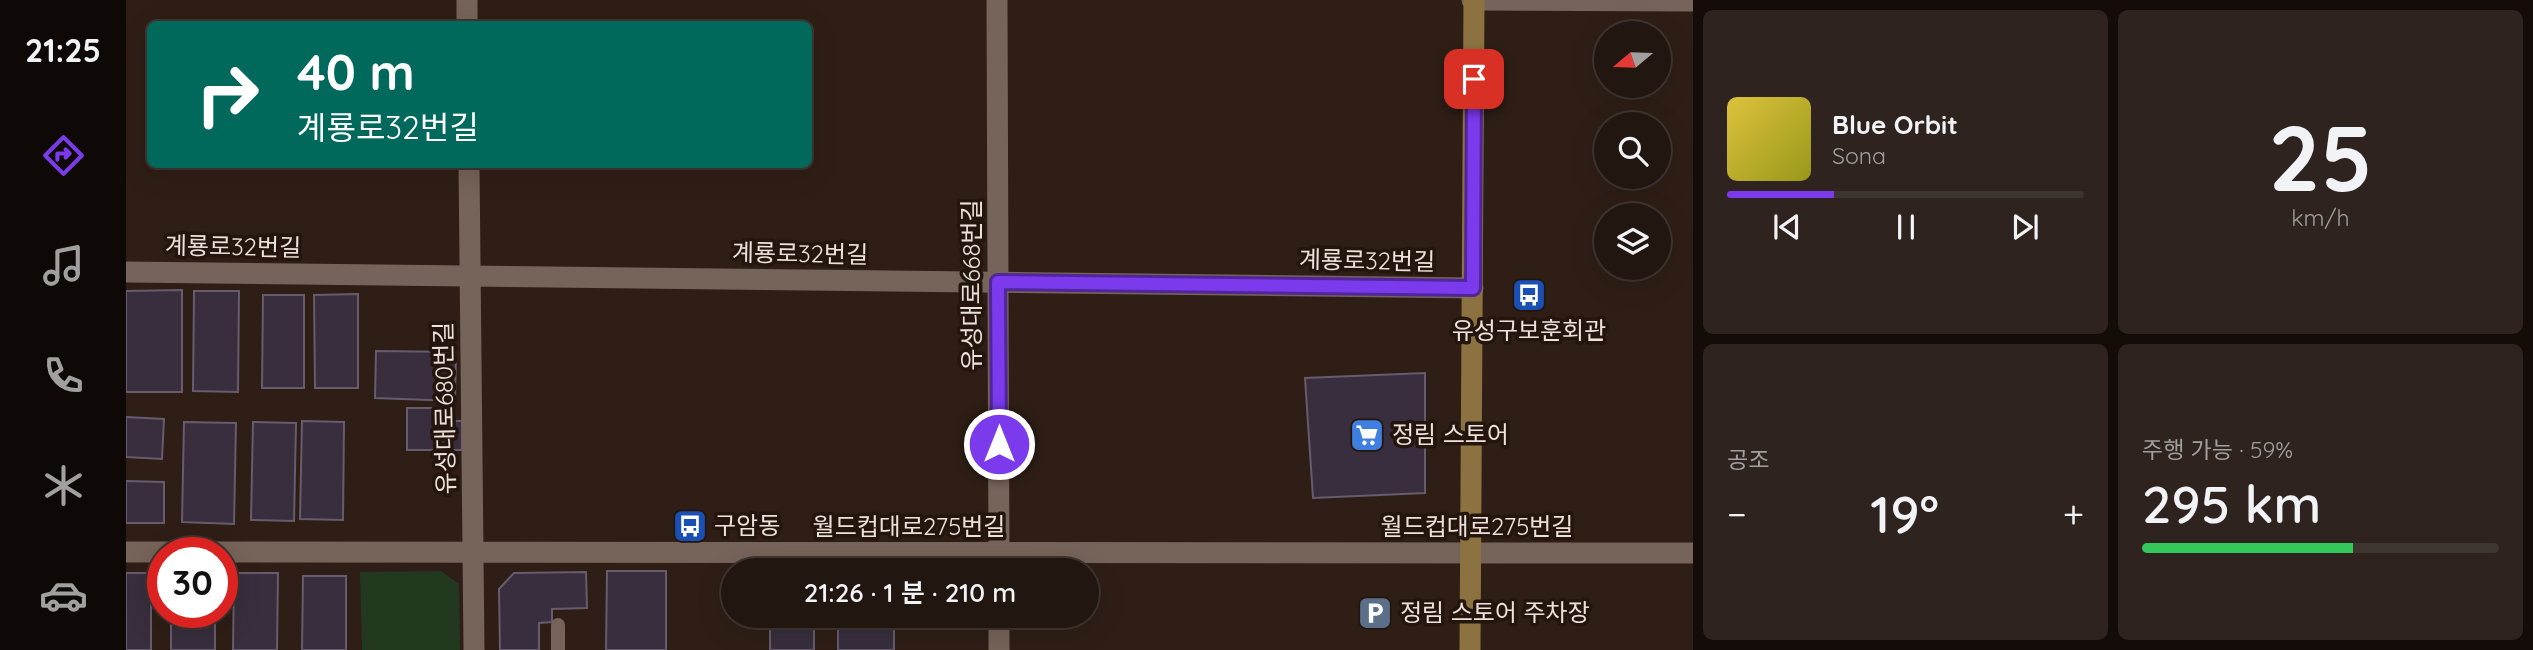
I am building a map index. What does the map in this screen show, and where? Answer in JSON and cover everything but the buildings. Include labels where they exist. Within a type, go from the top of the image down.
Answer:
[{"type":"street","points":[[467,0],[467,21]]},
{"type":"street","name":"유성대로668번길","points":[[997,0],[999,558]]},
{"type":"street","points":[[1471,650],[1469,553],[1473,0],[1693,1]]},
{"type":"street","name":"유성대로680번길","points":[[469,168],[474,650]]},
{"type":"street","name":"계룡로32번길","points":[[126,272],[1473,288]]},
{"type":"street","name":"월드컵대로275번길","points":[[126,552],[736,558]]},
{"type":"street","name":"월드컵대로275번길","points":[[1099,560],[1469,553],[1693,553]]},
{"type":"street","points":[[999,628],[999,650]]},
{"type":"lane","points":[[558,625],[558,650]]},
{"type":"green space","points":[[441,571],[459,584],[460,650],[362,650],[360,572]]},
{"type":"place","name":"유성구보훈회관","points":[[1529,295]]},
{"type":"place","name":"정림 스토어","points":[[1367,435]]},
{"type":"place","name":"구암동","points":[[690,526]]},
{"type":"place","name":"정림 스토어 주차장","points":[[1375,613]]},
{"type":"route","points":[[999,444],[998,282],[1473,288],[1474,79]]}]
